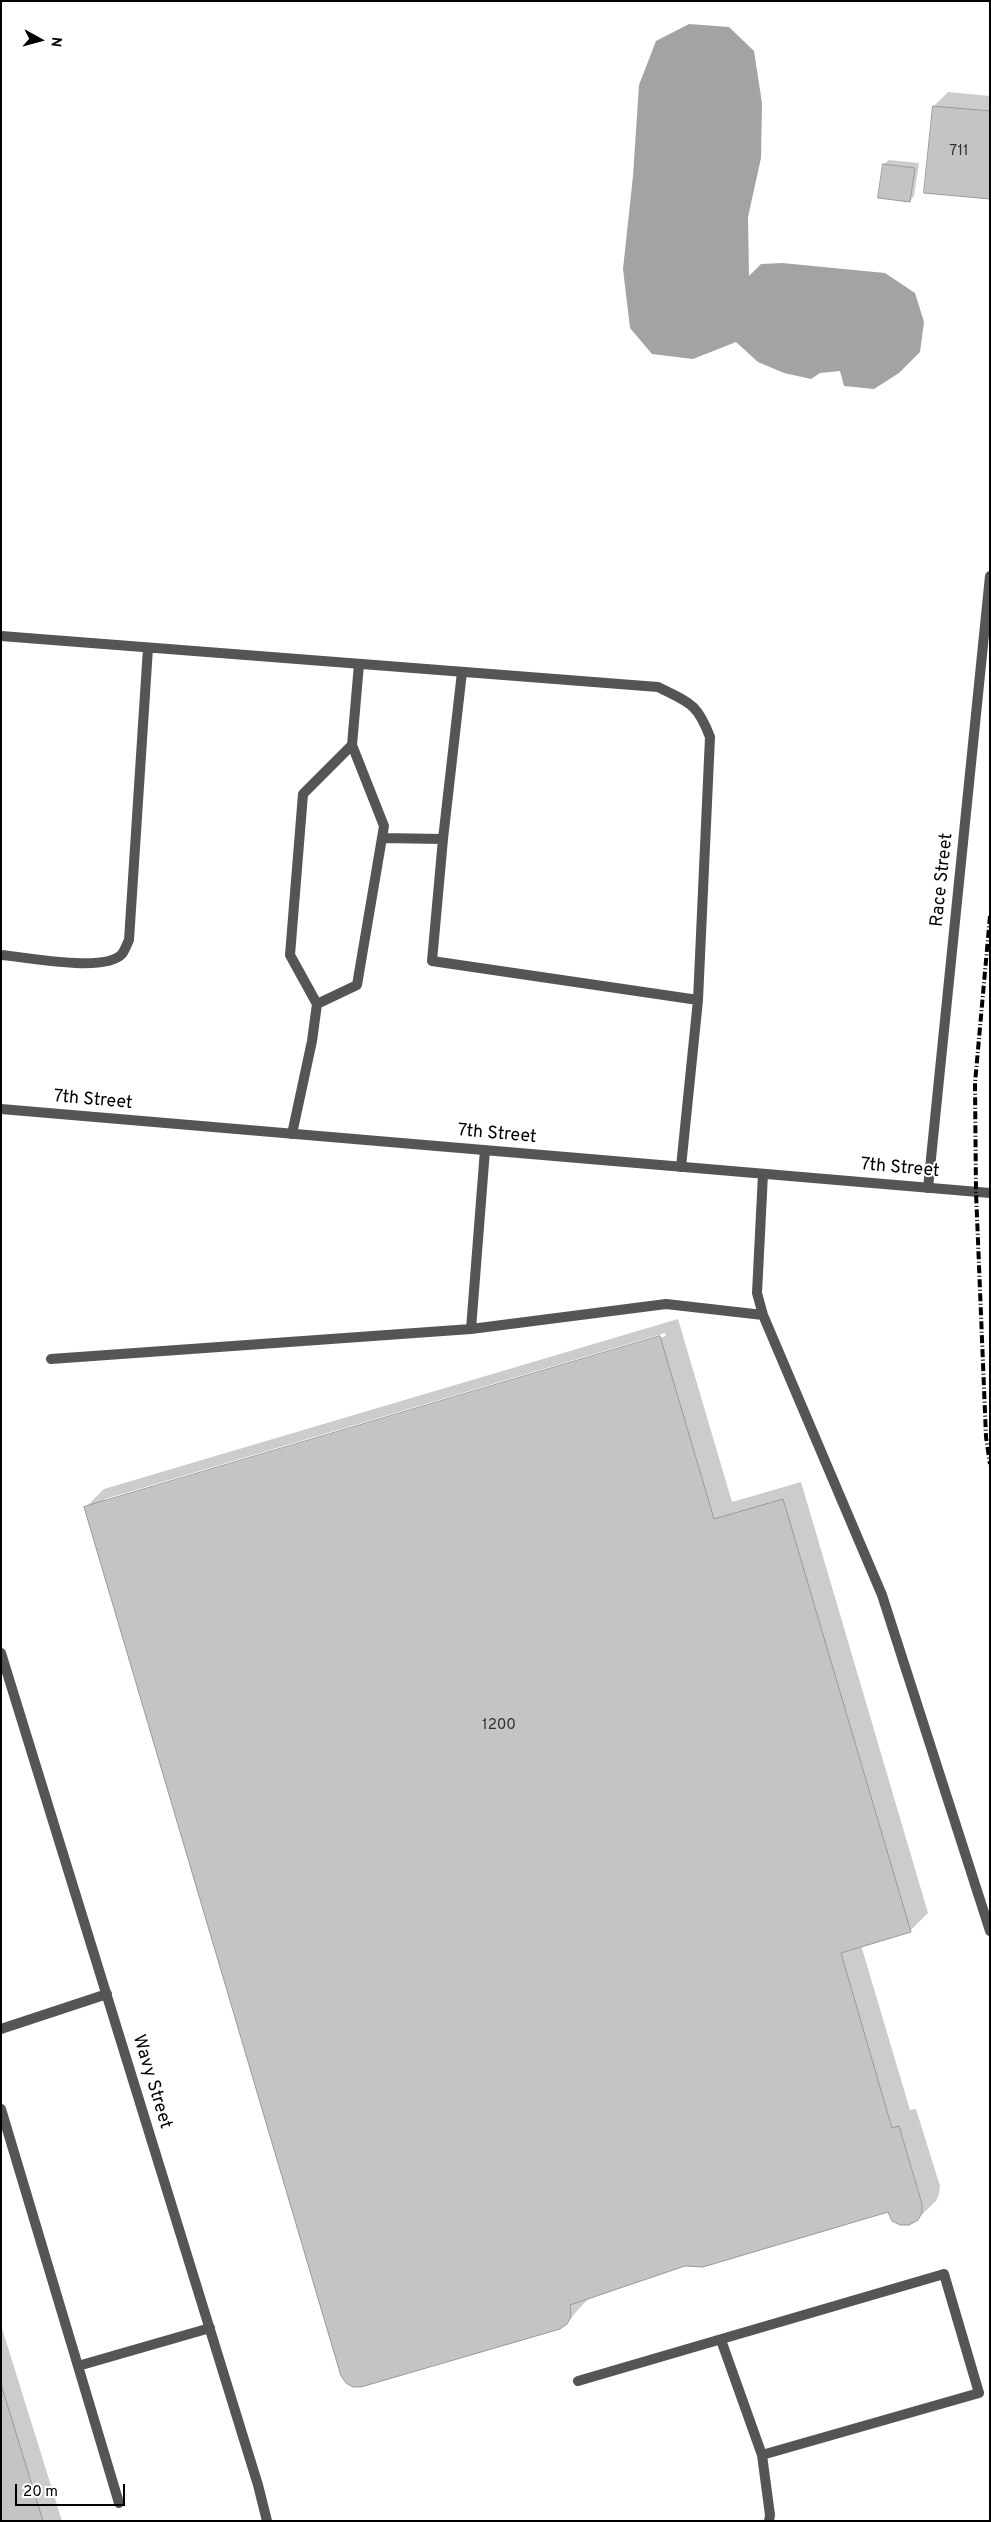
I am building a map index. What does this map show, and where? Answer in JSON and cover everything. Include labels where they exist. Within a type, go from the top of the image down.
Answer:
[{"type":"street","name":"Race Street","points":[[928,1188],[990,576]]},
{"type":"street","points":[[1,636],[658,687],[686,701],[701,714],[710,737],[698,1000],[681,1167]]},
{"type":"street","points":[[1,955],[90,964],[110,961],[122,954],[129,940],[148,648]]},
{"type":"street","points":[[317,1004],[357,985],[384,826],[352,745],[359,664]]},
{"type":"street","points":[[462,672],[443,839],[432,961],[698,1000]]},
{"type":"street","points":[[292,1134],[312,1041],[317,1004],[290,955],[303,794],[352,745]]},
{"type":"street","points":[[382,838],[443,839]]},
{"type":"street","name":"7th Street","points":[[1,1109],[990,1193]]},
{"type":"street","points":[[472,1329],[485,1150]]},
{"type":"street","points":[[763,1174],[757,1292],[763,1315],[882,1595],[990,1931]]},
{"type":"street","points":[[51,1359],[472,1329],[666,1304],[763,1315]]},
{"type":"street","name":"Wavy Street","points":[[1,1653],[210,2328],[258,2485],[267,2521]]},
{"type":"street","points":[[1,2029],[106,1994]]},
{"type":"street","points":[[1,2109],[119,2503]]},
{"type":"street","points":[[578,2382],[944,2274],[980,2393],[762,2455]]},
{"type":"street","points":[[78,2366],[210,2328]]},
{"type":"street","points":[[721,2340],[762,2455],[770,2515],[769,2521]]},
{"type":"shaded area","points":[[689,24],[729,27],[754,51],[762,103],[761,158],[748,217],[749,276],[761,264],[782,263],[885,273],[915,293],[924,322],[920,352],[899,373],[874,389],[844,386],[840,371],[820,373],[811,379],[784,373],[758,362],[736,342],[693,359],[652,354],[630,328],[623,269],[633,176],[639,85],[656,41]]},
{"type":"building","points":[[933,106],[990,111],[990,199],[924,193]]},
{"type":"building","points":[[883,164],[915,168],[910,202],[878,198]]},
{"type":"building","points":[[660,1336],[714,1519],[783,1499],[911,1932],[841,1953],[892,2128],[899,2126],[922,2204],[922,2213],[918,2220],[909,2225],[900,2225],[892,2221],[888,2212],[703,2267],[685,2266],[570,2305],[571,2317],[567,2324],[560,2329],[361,2387],[353,2387],[346,2383],[341,2376],[84,1507]]},
{"type":"building","points":[[1,2384],[43,2521],[1,2521]]},
{"type":"railway","points":[[990,916],[975,1083],[976,1192],[986,1437],[990,1464]]}]
